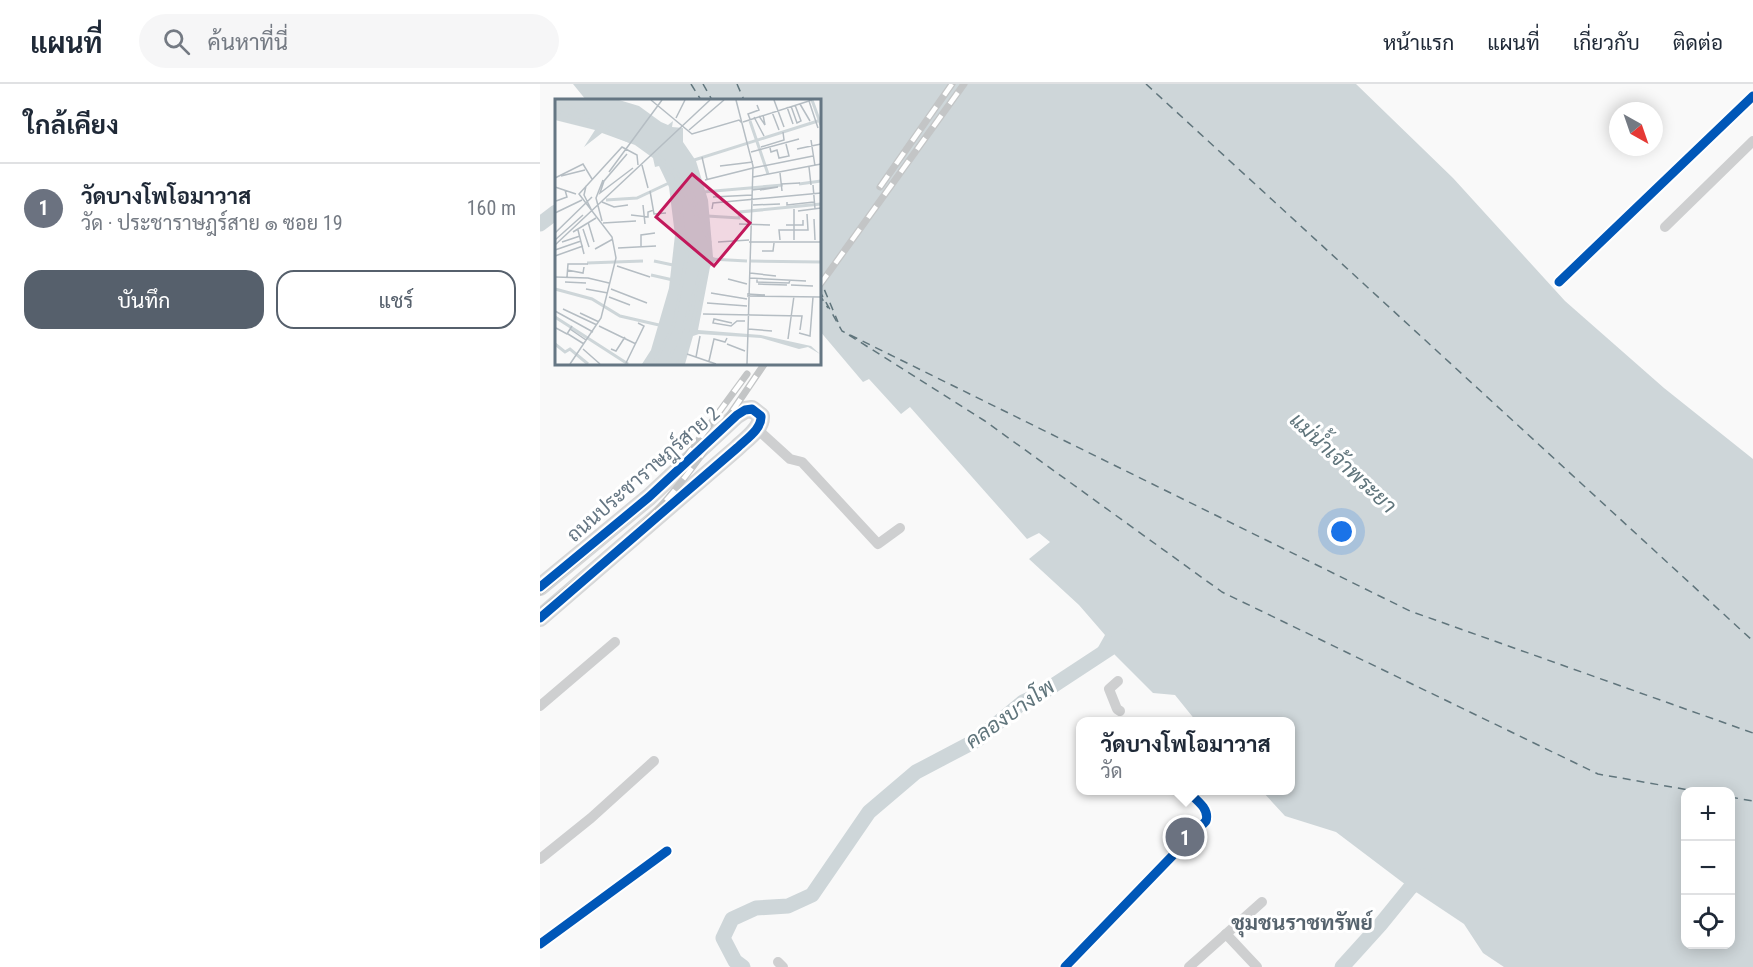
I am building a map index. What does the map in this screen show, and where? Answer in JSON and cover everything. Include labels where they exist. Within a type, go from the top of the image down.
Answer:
[{"type":"street","points":[[1559,282],[1753,96]]},
{"type":"street","points":[[1665,227],[1753,141]]},
{"type":"street","name":"ถนนประชาราษฎร์สาย 2","points":[[540,587],[649,497],[737,415],[752,409],[760,416],[761,422],[757,429]]},
{"type":"street","points":[[540,618],[757,429],[790,459],[802,462],[878,544],[900,528]]},
{"type":"street","points":[[540,706],[615,642]]},
{"type":"street","points":[[1118,681],[1109,689],[1117,710],[1120,711]]},
{"type":"street","points":[[540,859],[591,818],[654,761]]},
{"type":"street","points":[[1065,967],[1206,822],[1208,816],[1205,810],[1191,795]]},
{"type":"street","points":[[540,944],[667,851]]},
{"type":"street","points":[[1189,967],[1262,902]]},
{"type":"street","points":[[1226,934],[1257,967]]},
{"type":"water","name":"แม่น้ำเจ้าพระยา","points":[[573,84],[1356,84],[1453,178],[1565,301],[1664,388],[1753,459],[1753,967],[1504,967],[1483,953],[1464,924],[1410,888],[1336,832],[1285,816],[1266,795],[1295,795],[1295,717],[1193,717],[1175,695],[1153,693],[1109,649],[1096,651],[1105,635],[1079,605],[1029,559],[1050,542],[1039,533],[1027,539],[910,407],[901,414],[869,379],[863,382],[820,331],[820,99],[585,99]]},
{"type":"waterway","points":[[540,224],[555,213]]},
{"type":"waterway","name":"คลองบางโพ","points":[[743,967],[735,961],[723,938],[732,919],[756,908],[788,906],[812,895],[869,812],[916,772],[977,740],[1023,702],[1042,693],[1109,649],[1123,636]]},
{"type":"waterway","points":[[1342,967],[1410,888],[1424,876]]},
{"type":"ferry route","points":[[691,84],[700,99]]},
{"type":"ferry route","points":[[703,84],[711,99]]},
{"type":"ferry route","points":[[737,84],[744,99]]},
{"type":"ferry route","points":[[1146,84],[1753,641]]},
{"type":"ferry route","points":[[820,279],[838,322]]},
{"type":"ferry route","points":[[820,292],[842,331],[1410,611],[1753,733]]},
{"type":"ferry route","points":[[820,296],[828,308]]},
{"type":"ferry route","points":[[849,335],[985,421],[1222,592],[1598,774],[1681,789]]},
{"type":"ferry route","points":[[1735,798],[1753,801]]},
{"type":"railway","points":[[880,187],[952,84]]},
{"type":"railway","points":[[820,285],[964,84]]},
{"type":"railway","points":[[540,612],[612,552],[663,504],[701,456],[764,364]]},
{"type":"railway","points":[[540,592],[648,502],[675,472],[747,374]]},
{"type":"cycle path","points":[[1559,282],[1753,96]]},
{"type":"cycle path","points":[[540,587],[649,497],[737,415],[752,409],[761,416],[759,425],[749,437],[540,618]]},
{"type":"cycle path","points":[[1065,967],[1206,821],[1204,808],[1192,795]]},
{"type":"cycle path","points":[[540,944],[667,851]]},
{"type":"place","name":"วัดบางโพโอมาวาส","points":[[1185,837]]},
{"type":"district","name":"ชุมชนราชทรัพย์","points":[[1302,923]]}]
